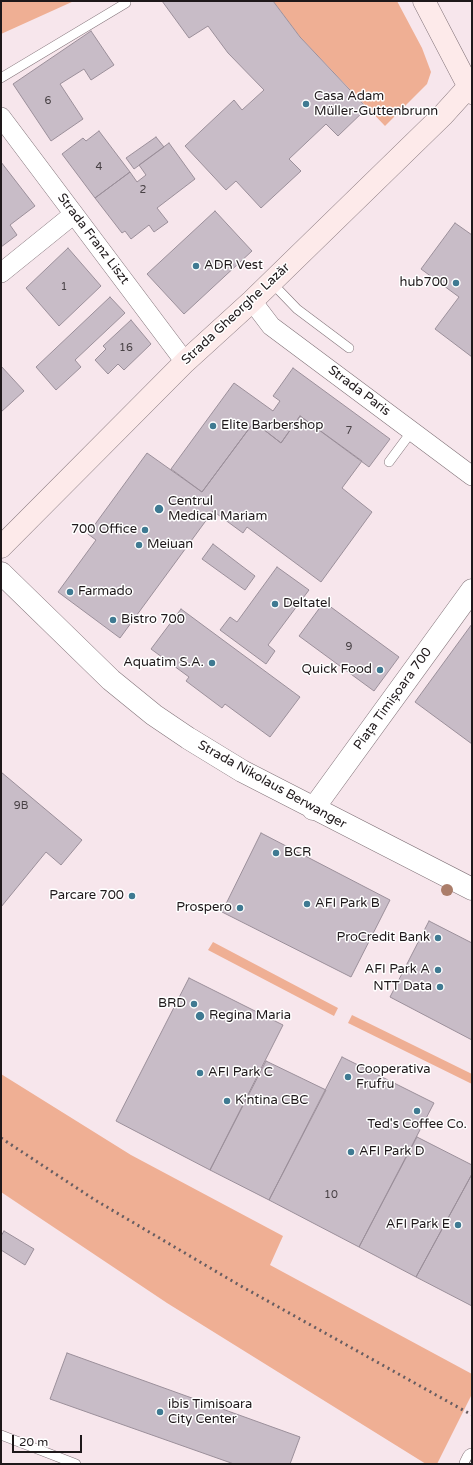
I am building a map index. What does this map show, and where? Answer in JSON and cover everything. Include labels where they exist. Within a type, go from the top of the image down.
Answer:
[{"type":"main road","points":[[424,1],[471,88]]},
{"type":"main road","name":"Strada Gheorghe Lazăr","points":[[1,547],[184,362],[252,301],[471,88]]},
{"type":"street","name":"Strada Franz Liszt","points":[[1,117],[184,362]]},
{"type":"street","points":[[1,273],[74,214]]},
{"type":"street","name":"Strada Paris","points":[[252,301],[272,326],[472,476]]},
{"type":"street","name":"Strada Nikolaus Berwanger","points":[[1,573],[101,670],[154,715],[225,762],[472,889]]},
{"type":"street","name":"Piața Timișoara 700","points":[[313,808],[472,590]]},
{"type":"street","points":[[469,1464],[472,1458]]},
{"type":"lane","points":[[1,78],[126,3]]},
{"type":"lane","points":[[271,282],[297,309],[350,348]]},
{"type":"lane","points":[[390,462],[412,431]]},
{"type":"lane","points":[[1,1436],[76,1464]]},
{"type":"shaded area","points":[[1,1],[74,1],[1,34]]},
{"type":"shaded area","points":[[273,1],[397,1],[422,48],[431,72],[427,84],[385,126],[300,37]]},
{"type":"shaded area","points":[[213,942],[338,1008],[334,1016],[208,950]]},
{"type":"shaded area","points":[[352,1015],[472,1074],[472,1084],[348,1023]]},
{"type":"shaded area","points":[[1,1074],[131,1155],[283,1236],[270,1265],[472,1374],[472,1394],[437,1464],[426,1464],[167,1303],[1,1192]]},
{"type":"building","name":"Casa Adam Müller-Guttenbrunn","points":[[162,1],[273,1],[300,37],[367,108],[338,136],[326,124],[289,159],[301,171],[261,208],[236,181],[226,190],[185,146],[234,100],[242,110],[264,90],[228,53],[208,26],[189,38]]},
{"type":"building","points":[[91,31],[114,65],[91,80],[84,69],[60,84],[83,119],[51,141],[13,84]]},
{"type":"building","points":[[99,131],[130,172],[95,198],[62,154],[83,138],[86,141]]},
{"type":"building","points":[[156,137],[164,147],[134,169],[126,158]]},
{"type":"building","points":[[169,143],[195,179],[157,208],[168,222],[154,232],[149,225],[131,239],[125,231],[122,233],[95,198],[130,172],[137,182],[146,175],[139,165]]},
{"type":"building","points":[[1,162],[35,206],[10,225],[17,235],[1,247]]},
{"type":"building","name":"ADR Vest","points":[[215,211],[252,251],[184,314],[147,274]]},
{"type":"building","name":"hub700","points":[[455,223],[472,235],[472,357],[435,329],[459,297],[421,269]]},
{"type":"building","points":[[68,248],[101,286],[59,326],[26,288]]},
{"type":"building","points":[[110,297],[125,313],[75,360],[81,367],[56,390],[36,367]]},
{"type":"building","points":[[131,320],[151,344],[124,370],[118,364],[108,374],[95,360],[106,349],[103,346]]},
{"type":"building","points":[[1,366],[24,391],[1,412]]},
{"type":"building","points":[[293,368],[390,439],[369,467],[300,416],[281,443],[254,422],[202,492],[171,469],[234,383],[273,411],[280,401],[273,396]]},
{"type":"building","name":"700 Office","points":[[300,416],[362,461],[342,488],[372,512],[321,582],[247,527],[243,533],[213,511],[120,638],[58,592],[96,540],[88,534],[147,453],[202,492],[254,422],[281,443]]},
{"type":"building","points":[[213,544],[255,576],[245,590],[202,559]]},
{"type":"building","name":"Deltatel","points":[[277,567],[309,590],[268,645],[275,651],[266,664],[220,630],[230,617],[237,622]]},
{"type":"building","points":[[324,602],[399,657],[374,691],[299,636]]},
{"type":"building","name":"Aquatim S.A.","points":[[181,609],[300,697],[270,737],[225,704],[222,708],[186,681],[189,677],[151,649]]},
{"type":"building","points":[[472,624],[472,744],[415,702]]},
{"type":"building","points":[[1,772],[82,840],[61,865],[46,852],[1,907]]},
{"type":"building","name":"AFI Park B","points":[[261,833],[390,900],[351,977],[222,912]]},
{"type":"building","name":"AFI Park A","points":[[429,921],[472,943],[472,1040],[390,997]]},
{"type":"building","name":"AFI Park C","points":[[189,978],[283,1025],[210,1170],[116,1121]]},
{"type":"building","name":"AFI Park D","points":[[342,1057],[434,1103],[359,1247],[269,1200]]},
{"type":"building","points":[[266,1061],[326,1090],[269,1200],[210,1170]]},
{"type":"building","points":[[417,1137],[472,1165],[472,1174],[416,1277],[359,1247]]},
{"type":"building","name":"AFI Park E","points":[[472,1174],[472,1306],[416,1277]]},
{"type":"building","points":[[4,1231],[34,1249],[25,1265],[1,1250],[1,1236]]},
{"type":"building","name":"ibis Timisoara City Center","points":[[67,1353],[300,1437],[290,1464],[234,1464],[50,1399]]},
{"type":"tram line","points":[[469,1464],[472,1458]]},
{"type":"railway","points":[[1,1138],[95,1200],[239,1285],[472,1415]]},
{"type":"place","name":"Casa Adam Müller-Guttenbrunn","points":[[306,104]]},
{"type":"place","name":"ADR Vest","points":[[196,266]]},
{"type":"place","name":"hub700","points":[[456,283]]},
{"type":"place","name":"Elite Barbershop","points":[[213,426]]},
{"type":"place","name":"Centrul Medical Mariam","points":[[159,509]]},
{"type":"place","name":"700 Office","points":[[145,530]]},
{"type":"place","name":"Meiuan","points":[[139,545]]},
{"type":"place","name":"Farmado","points":[[70,592]]},
{"type":"place","name":"Deltatel","points":[[275,604]]},
{"type":"place","name":"Bistro 700","points":[[113,620]]},
{"type":"place","name":"Aquatim S.A.","points":[[212,663]]},
{"type":"place","name":"Quick Food","points":[[380,670]]},
{"type":"place","name":"BCR","points":[[276,853]]},
{"type":"place","name":"Parcare 700","points":[[132,896]]},
{"type":"place","name":"AFI Park B","points":[[307,904]]},
{"type":"place","name":"Prospero","points":[[240,908]]},
{"type":"place","name":"ProCredit Bank","points":[[438,938]]},
{"type":"place","name":"AFI Park A","points":[[438,970]]},
{"type":"place","name":"NTT Data","points":[[440,987]]},
{"type":"place","name":"BRD","points":[[194,1004]]},
{"type":"place","name":"Regina Maria","points":[[200,1016]]},
{"type":"place","name":"AFI Park C","points":[[200,1073]]},
{"type":"place","name":"Cooperativa Frufru","points":[[348,1077]]},
{"type":"place","name":"K'ntina CBC","points":[[227,1101]]},
{"type":"place","name":"Ted's Coffee Co.","points":[[417,1111]]},
{"type":"place","name":"AFI Park D","points":[[351,1152]]},
{"type":"place","name":"AFI Park E","points":[[458,1225]]},
{"type":"place","name":"ibis Timisoara City Center","points":[[160,1412]]}]
